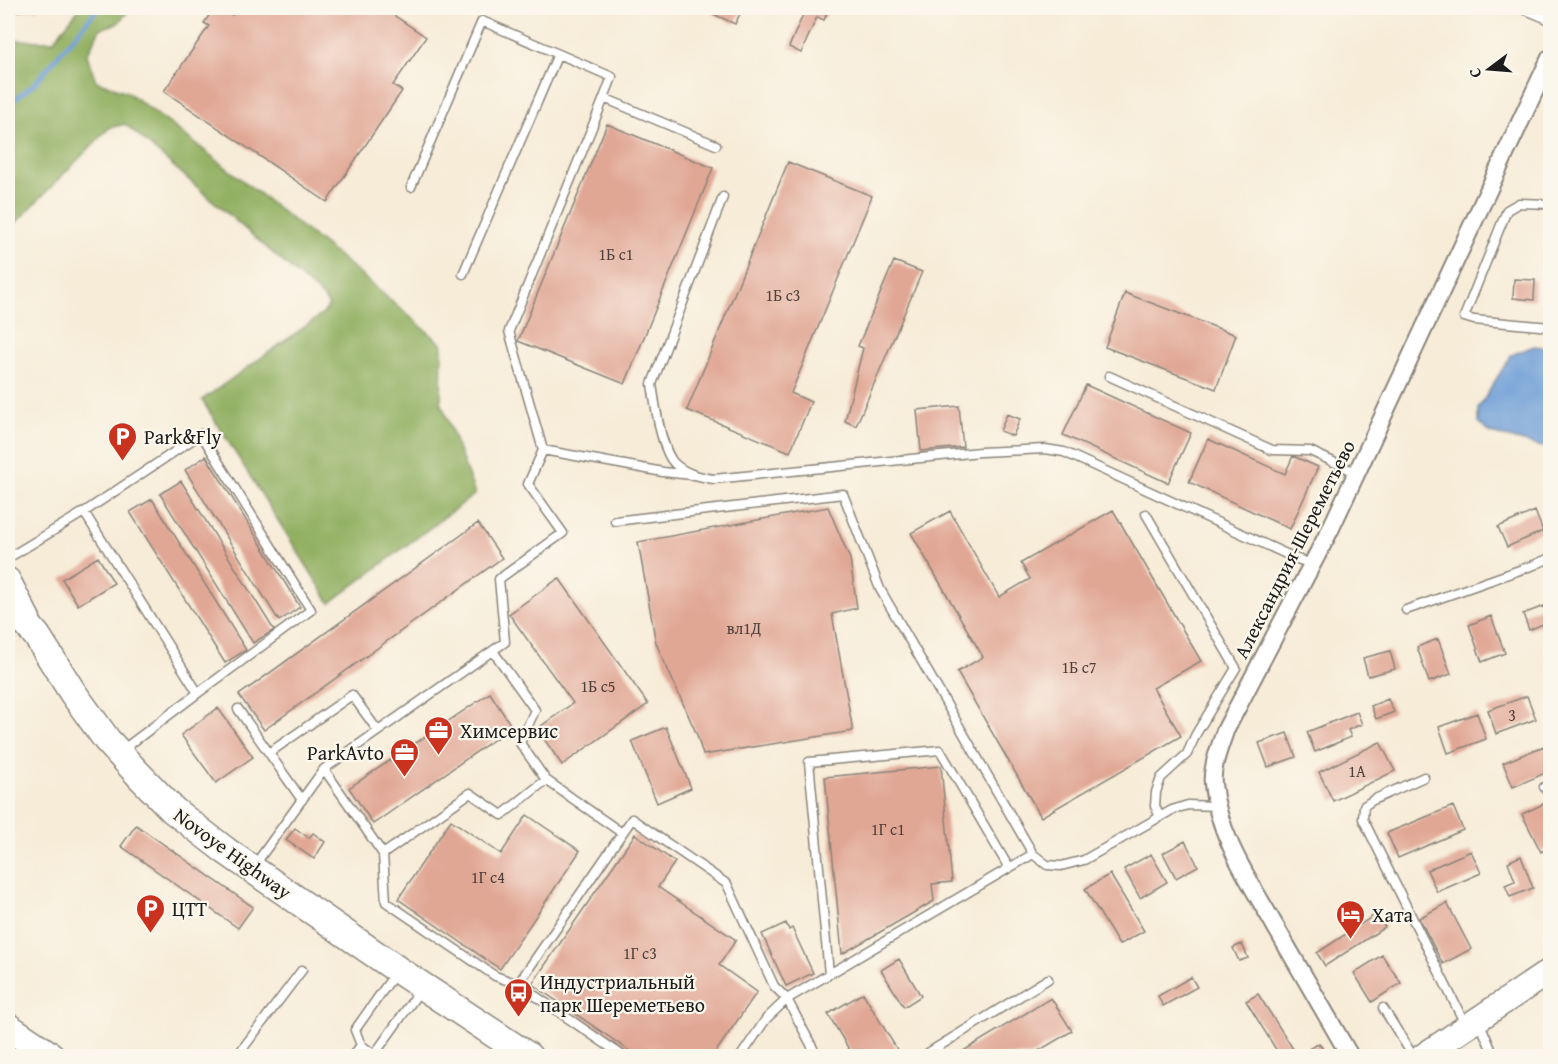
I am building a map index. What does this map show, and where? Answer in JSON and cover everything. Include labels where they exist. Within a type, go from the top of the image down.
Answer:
[{"type":"main road","name":"Novoye Highway","points":[[8,580],[37,636],[73,693],[107,740],[138,776],[173,810],[251,869],[515,1050]]},
{"type":"main road","points":[[8,602],[37,636]]},
{"type":"main road","points":[[1423,1056],[1551,971]]},
{"type":"main road","points":[[8,1027],[51,1056]]},
{"type":"street","name":"Александрия-Шереметьево","points":[[1350,1056],[1247,877],[1228,839],[1216,806],[1212,781],[1217,754],[1225,731],[1357,473],[1551,58]]},
{"type":"lane","points":[[1521,8],[1551,20]]},
{"type":"lane","points":[[251,869],[324,769],[505,642],[499,579],[563,533],[528,484],[543,450],[508,331],[612,77],[482,21],[411,187]]},
{"type":"lane","points":[[463,274],[558,54]]},
{"type":"lane","points":[[604,98],[716,145]]},
{"type":"lane","points":[[695,476],[675,464],[668,453],[656,412],[652,384],[723,197]]},
{"type":"lane","points":[[1551,204],[1519,203],[1507,210],[1464,317],[1474,320],[1551,327]]},
{"type":"lane","points":[[1109,376],[1272,450],[1310,452],[1357,473]]},
{"type":"lane","points":[[8,558],[84,512],[201,434],[311,610],[119,753]]},
{"type":"lane","points":[[543,450],[714,479],[969,453],[1045,449],[1064,452],[1296,559],[1312,564]]},
{"type":"lane","points":[[615,521],[843,494],[880,589],[1033,854],[1047,865],[1061,866],[1084,860],[1172,810],[1188,805],[1216,806]]},
{"type":"lane","points":[[84,512],[198,693]]},
{"type":"lane","points":[[1146,514],[1236,668],[1196,734],[1187,754],[1161,778],[1156,792],[1155,806],[1160,816]]},
{"type":"lane","points":[[1406,610],[1551,558]]},
{"type":"lane","points":[[493,651],[535,710],[519,743],[546,780],[622,832]]},
{"type":"lane","points":[[269,753],[352,695],[378,731]]},
{"type":"lane","points":[[238,709],[302,800]]},
{"type":"lane","points":[[829,974],[809,762],[940,750],[1010,868]]},
{"type":"lane","points":[[324,769],[383,854],[386,902],[495,976],[518,984],[623,1056]]},
{"type":"lane","points":[[1424,777],[1364,806],[1363,819],[1472,1023],[1494,1056]]},
{"type":"lane","points":[[383,854],[470,793],[502,815],[546,780]]},
{"type":"lane","points":[[518,984],[632,819],[727,884],[774,986],[787,999],[817,1056]]},
{"type":"lane","points":[[741,1056],[766,1019],[787,999],[1033,854]]},
{"type":"lane","points":[[237,1056],[302,970]]},
{"type":"lane","points":[[398,970],[355,1030],[361,1045],[375,1056],[423,986]]},
{"type":"lane","points":[[930,1056],[928,1053],[1048,979]]},
{"type":"lane","points":[[1383,1008],[1413,1056]]},
{"type":"lane","points":[[353,1056],[361,1045]]},
{"type":"green space","points":[[80,8],[131,8],[118,23],[100,29],[87,55],[96,81],[127,92],[186,136],[341,258],[442,344],[441,402],[475,494],[330,603],[202,400],[324,313],[329,305],[323,297],[125,124],[109,128],[8,231],[8,40],[53,41]]},
{"type":"water","points":[[1534,346],[1550,348],[1550,449],[1491,433],[1478,423],[1478,409],[1511,355]]},
{"type":"building","points":[[8,8],[38,8],[38,9],[8,12]]},
{"type":"building","points":[[214,8],[221,8],[232,15],[237,8],[383,8],[426,37],[393,85],[402,91],[327,202],[164,91],[209,26],[204,23]]},
{"type":"building","points":[[714,8],[743,8],[735,24],[711,13]]},
{"type":"building","points":[[806,8],[829,8],[824,20],[817,17],[801,53],[789,47]]},
{"type":"building","points":[[607,124],[713,168],[625,384],[518,341]]},
{"type":"building","points":[[788,162],[872,196],[791,393],[811,402],[790,452],[687,410]]},
{"type":"building","points":[[894,261],[922,272],[856,426],[845,421],[863,348],[858,346]]},
{"type":"building","points":[[1514,279],[1535,280],[1534,300],[1513,298]]},
{"type":"building","points":[[1125,293],[1236,335],[1216,389],[1105,347]]},
{"type":"building","points":[[1086,385],[1191,433],[1168,483],[1063,435]]},
{"type":"building","points":[[959,406],[963,447],[921,451],[917,410]]},
{"type":"building","points":[[1007,414],[1020,419],[1013,436],[1000,431]]},
{"type":"building","points":[[1208,439],[1285,474],[1293,456],[1318,467],[1290,529],[1189,482]]},
{"type":"building","points":[[206,456],[300,607],[279,621],[185,470]]},
{"type":"building","points":[[181,481],[274,630],[253,643],[160,494]]},
{"type":"building","points":[[152,499],[246,650],[225,663],[130,512]]},
{"type":"building","points":[[828,507],[850,559],[857,608],[832,614],[853,731],[703,755],[697,735],[656,643],[638,542]]},
{"type":"building","points":[[1113,510],[1201,661],[1153,688],[1181,736],[1041,817],[957,672],[983,657],[911,533],[950,511],[999,597],[1030,579],[1021,563]]},
{"type":"building","points":[[1535,511],[1543,531],[1507,547],[1498,527]]},
{"type":"building","points":[[478,523],[502,558],[264,730],[239,695]]},
{"type":"building","points":[[98,557],[114,583],[78,605],[62,579]]},
{"type":"building","points":[[559,578],[648,704],[562,765],[537,729],[573,703],[509,614]]},
{"type":"building","points":[[1544,606],[1550,621],[1529,630],[1523,614]]},
{"type":"building","points":[[1491,616],[1505,653],[1482,662],[1469,625]]},
{"type":"building","points":[[1438,639],[1451,674],[1429,682],[1417,647]]},
{"type":"building","points":[[1390,651],[1395,669],[1368,676],[1363,658]]},
{"type":"building","points":[[490,693],[512,727],[373,824],[349,788]]},
{"type":"building","points":[[1527,696],[1536,719],[1496,734],[1488,710]]},
{"type":"building","points":[[1388,699],[1394,712],[1376,719],[1371,706]]},
{"type":"building","points":[[218,708],[253,757],[216,783],[181,735]]},
{"type":"building","points":[[1357,712],[1362,724],[1348,730],[1351,737],[1315,752],[1307,732]]},
{"type":"building","points":[[1477,713],[1486,739],[1448,753],[1439,727]]},
{"type":"building","points":[[666,727],[691,788],[657,803],[632,741]]},
{"type":"building","points":[[1287,733],[1296,757],[1268,767],[1259,743]]},
{"type":"building","points":[[1380,742],[1395,771],[1333,801],[1319,772]]},
{"type":"building","points":[[1544,746],[1550,760],[1550,771],[1513,787],[1503,763]]},
{"type":"building","points":[[941,766],[952,882],[932,884],[934,901],[842,954],[825,777]]},
{"type":"building","points":[[1545,803],[1550,815],[1550,847],[1541,852],[1522,814]]},
{"type":"building","points":[[1453,806],[1463,830],[1398,858],[1387,833]]},
{"type":"building","points":[[527,815],[580,851],[500,969],[398,899],[451,820],[501,854]]},
{"type":"building","points":[[136,825],[253,907],[238,928],[121,846]]},
{"type":"building","points":[[295,828],[309,838],[313,833],[325,842],[314,859],[286,840]]},
{"type":"building","points":[[635,834],[675,862],[658,887],[736,940],[719,965],[757,992],[713,1056],[637,1056],[532,984]]},
{"type":"building","points":[[1185,841],[1198,866],[1176,878],[1163,853]]},
{"type":"building","points":[[1471,851],[1481,873],[1437,892],[1427,870]]},
{"type":"building","points":[[1151,854],[1167,882],[1140,898],[1124,869]]},
{"type":"building","points":[[1521,856],[1533,888],[1510,897],[1505,885],[1515,881],[1508,862]]},
{"type":"building","points":[[1110,874],[1144,931],[1119,945],[1085,889]]},
{"type":"building","points":[[1447,903],[1471,949],[1443,964],[1419,918]]},
{"type":"building","name":"Хата","points":[[1376,914],[1385,927],[1325,966],[1317,953]]},
{"type":"building","points":[[786,923],[789,930],[792,928],[813,973],[786,986],[762,934]]},
{"type":"building","points":[[1242,944],[1248,958],[1239,961],[1233,948]]},
{"type":"building","name":"Хата","points":[[1382,955],[1401,983],[1372,1002],[1354,973]]},
{"type":"building","points":[[899,959],[921,996],[904,1007],[881,970]]},
{"type":"building","points":[[1191,977],[1197,987],[1163,1006],[1158,996]]},
{"type":"building","points":[[863,993],[901,1056],[853,1056],[828,1014]]},
{"type":"building","points":[[1258,994],[1297,1055],[1280,1056],[1246,1001]]},
{"type":"building","points":[[1051,998],[1072,1031],[1030,1056],[955,1056]]},
{"type":"building","points":[[1319,1043],[1327,1056],[1302,1056],[1300,1054]]},
{"type":"waterway","points":[[8,105],[34,84],[94,13],[102,8]]},
{"type":"place","name":"Park&Fly","points":[[123,462]]},
{"type":"place","name":"Химсервис","points":[[439,756]]},
{"type":"place","name":"ParkAvto","points":[[405,778]]},
{"type":"place","name":"ЦТТ","points":[[151,934]]},
{"type":"place","name":"Хата","points":[[1351,940]]},
{"type":"place","name":"Индустриальный парк Шереметьево","points":[[519,1018]]}]
